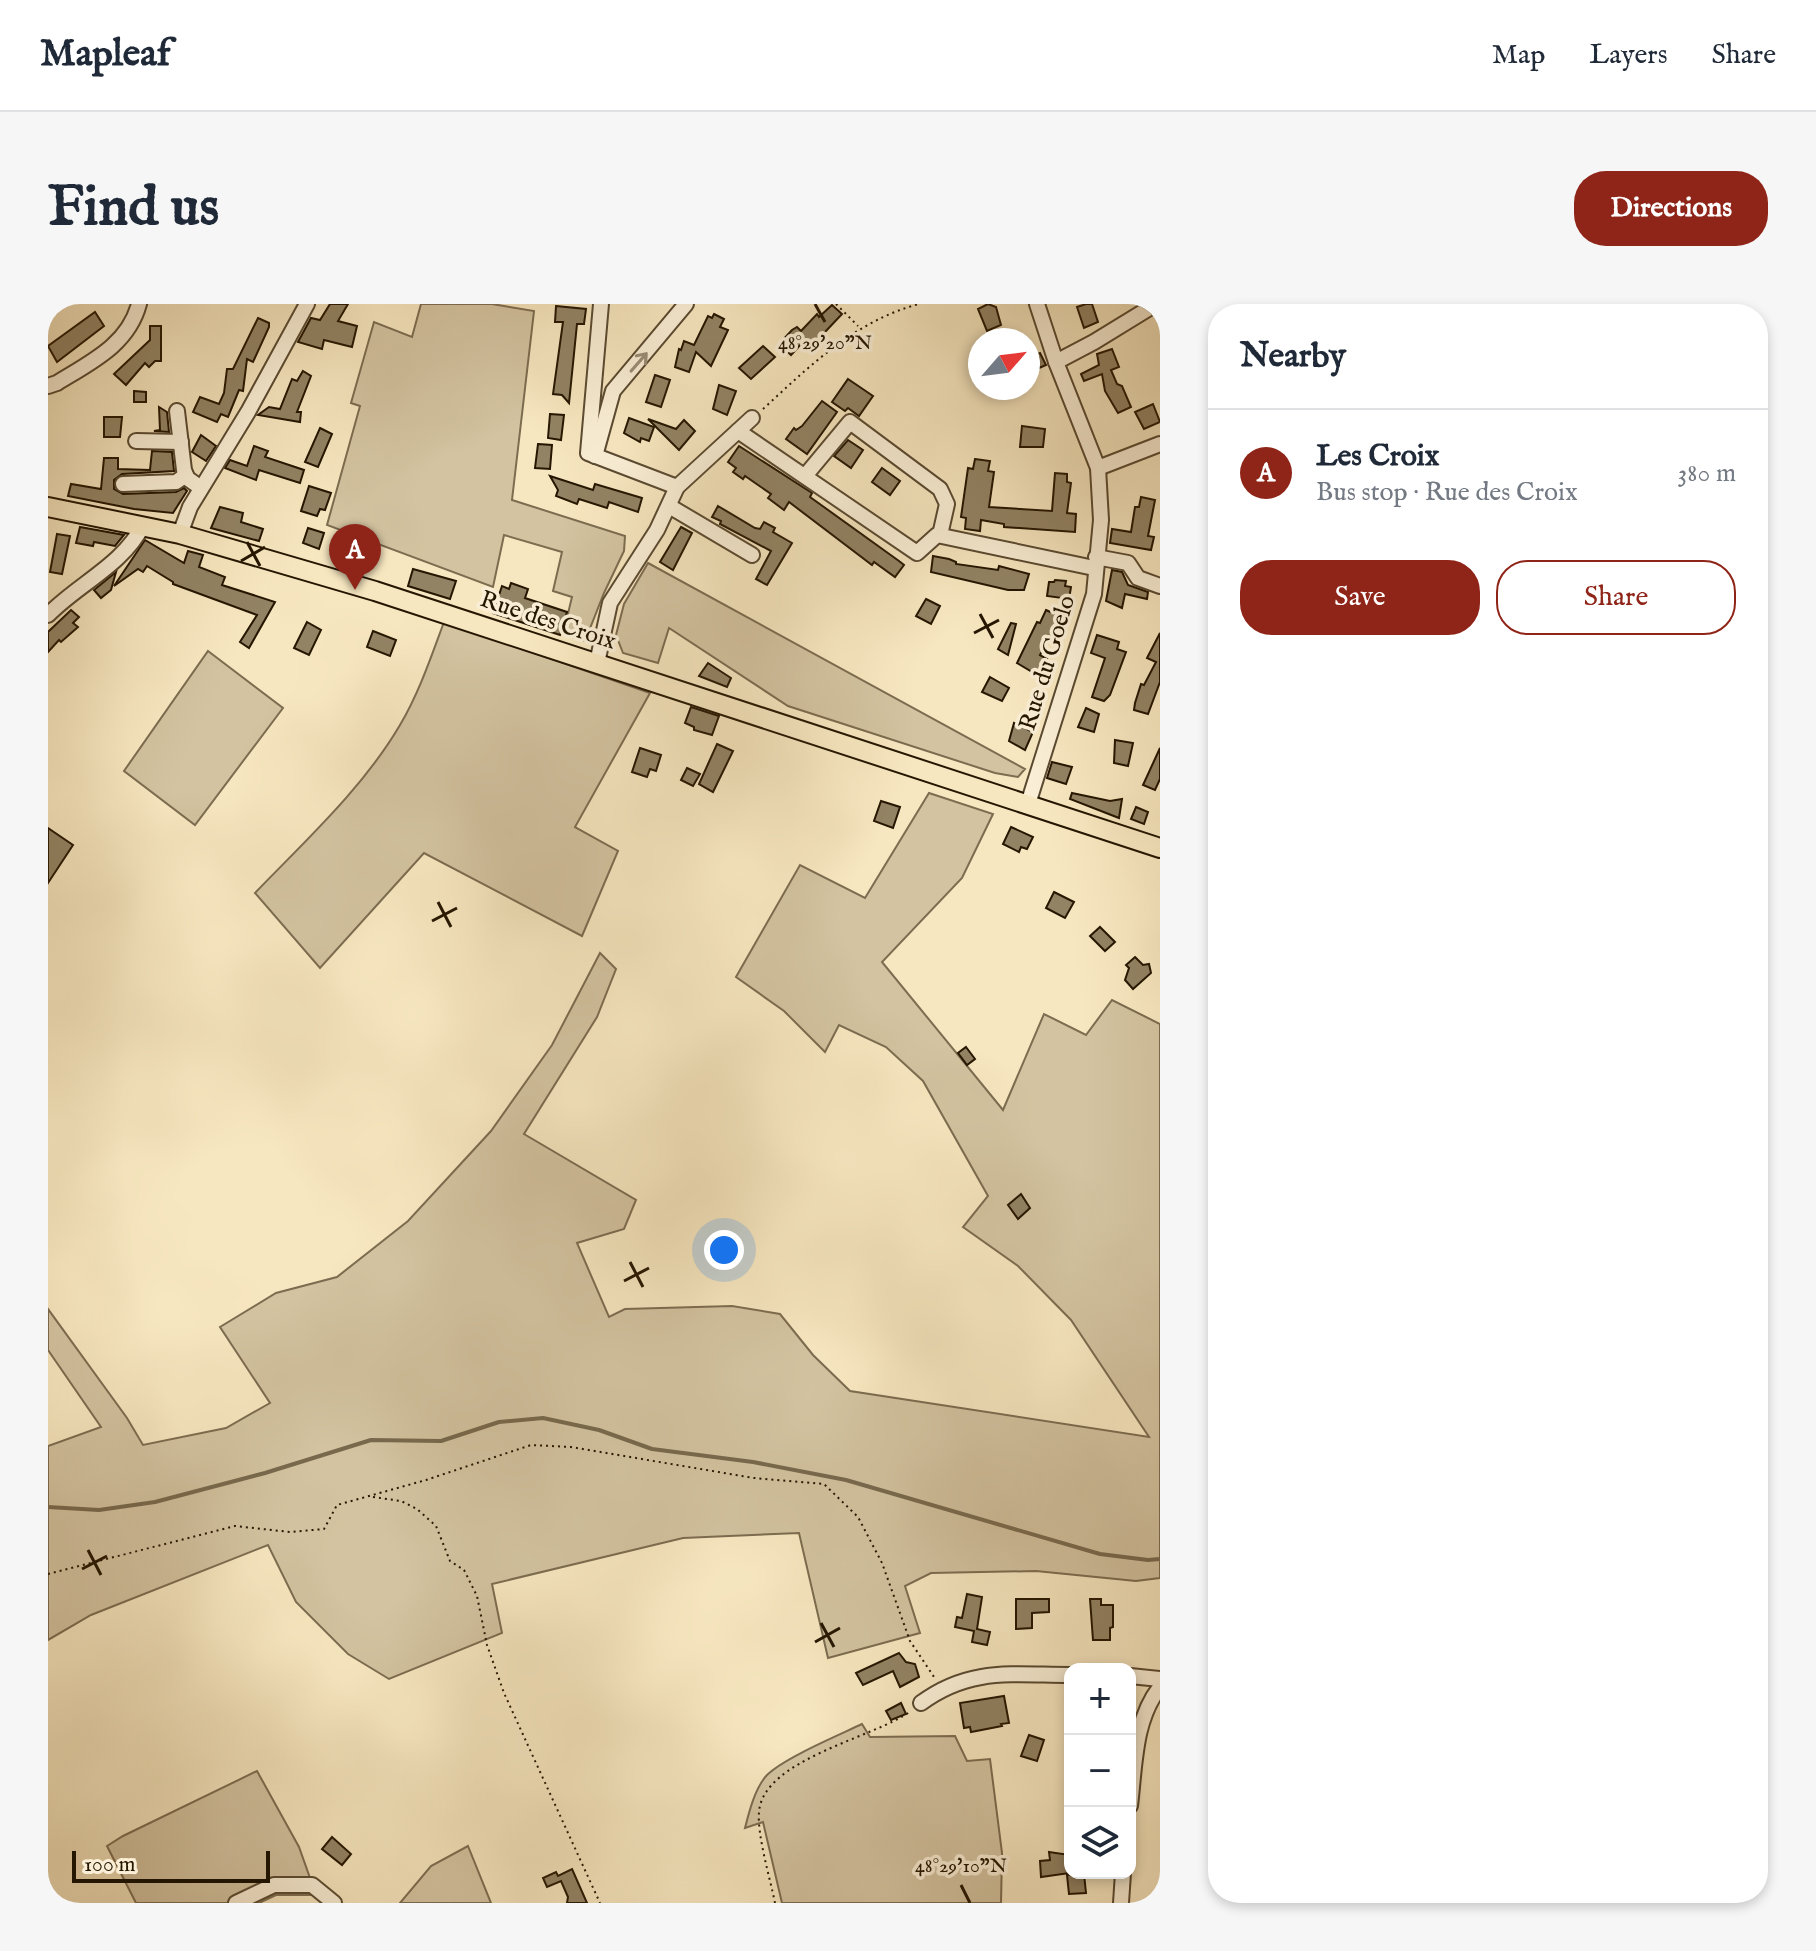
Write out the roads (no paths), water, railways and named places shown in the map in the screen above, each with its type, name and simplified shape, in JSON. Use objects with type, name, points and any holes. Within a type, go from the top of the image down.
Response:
[{"type":"main road","name":"Rue des Croix","points":[[48,507],[180,534],[375,591],[1160,848]]},
{"type":"street","points":[[48,386],[115,344],[124,335],[139,304]]},
{"type":"street","points":[[180,534],[190,507],[248,412],[307,304]]},
{"type":"street","points":[[591,455],[601,304]]},
{"type":"street","points":[[591,455],[613,391],[686,304]]},
{"type":"street","name":"Rue du Goelo","points":[[1028,804],[1094,594],[1101,520],[1098,468],[1056,362],[1037,304]]},
{"type":"street","points":[[1056,362],[1156,304]]},
{"type":"street","points":[[594,387],[613,391]]},
{"type":"street","points":[[177,411],[186,475],[201,488]]},
{"type":"street","points":[[597,663],[610,603],[635,567],[677,487],[752,418]]},
{"type":"street","points":[[805,476],[850,422],[940,489],[947,504],[940,535]]},
{"type":"street","points":[[738,431],[917,553],[940,535],[1095,562],[1128,563],[1138,578],[1160,586]]},
{"type":"street","points":[[136,441],[181,442]]},
{"type":"street","points":[[1098,468],[1160,444]]},
{"type":"street","points":[[591,455],[677,487]]},
{"type":"street","points":[[123,484],[176,482],[186,475]]},
{"type":"street","points":[[669,506],[752,555]]},
{"type":"street","points":[[48,615],[109,566],[136,540],[143,525]]},
{"type":"street","points":[[921,1703],[941,1688],[983,1675],[1064,1675]]},
{"type":"street","points":[[1136,1677],[1160,1679]]},
{"type":"street","points":[[1136,1757],[1140,1724],[1151,1698],[1160,1687]]},
{"type":"street","points":[[1121,1903],[1123,1879]]},
{"type":"street","points":[[236,1903],[274,1885],[312,1885],[334,1903]]},
{"type":"waterway","points":[[48,1507],[99,1510],[155,1502],[265,1473],[371,1440],[441,1441],[499,1422],[543,1418],[599,1430],[652,1449],[753,1462],[846,1480],[1100,1554],[1160,1559]]},
{"type":"place","name":"Les Croix","points":[[355,590]]}]
